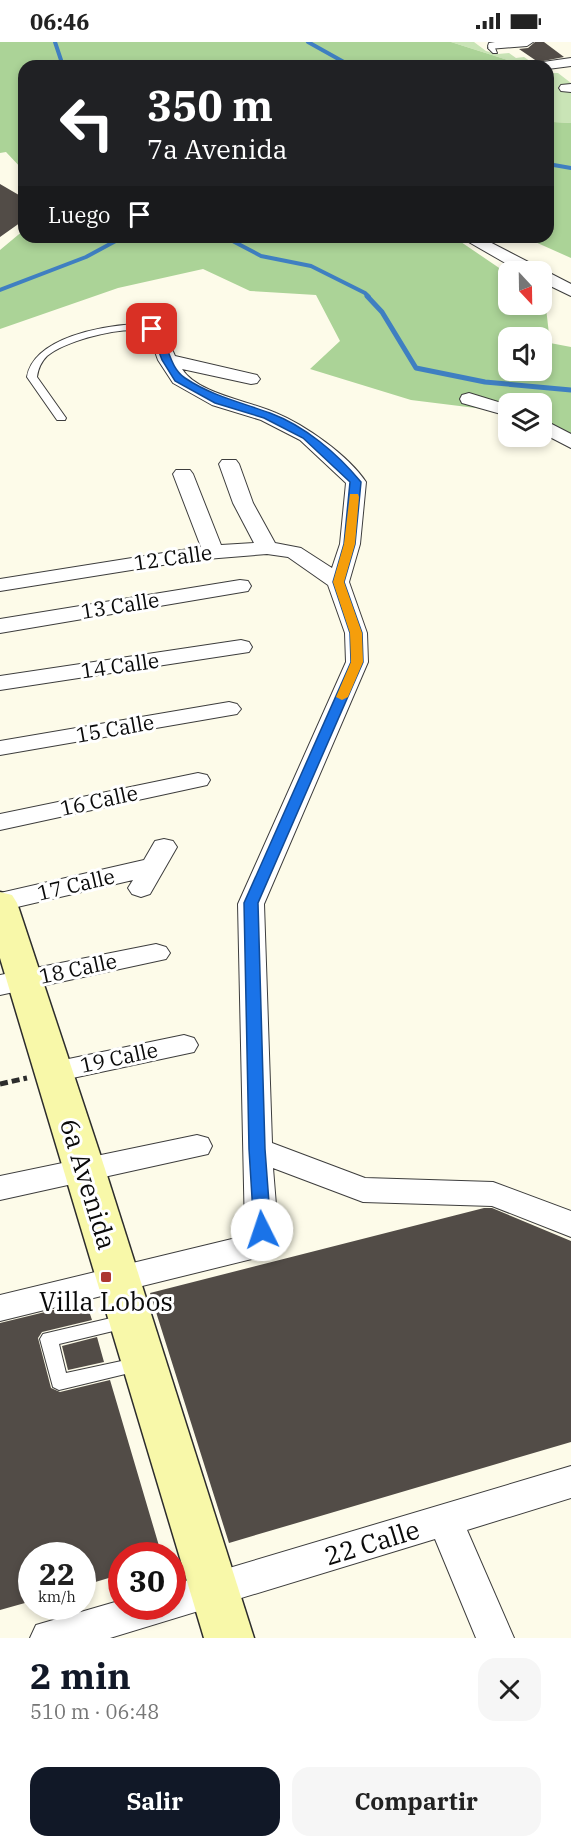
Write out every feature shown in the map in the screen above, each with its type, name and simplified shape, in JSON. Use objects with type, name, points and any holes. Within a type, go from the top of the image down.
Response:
[{"type":"main road","name":"6a Avenida","points":[[0,903],[12,982],[39,1075],[85,1169],[117,1281],[229,1638]]},
{"type":"street","points":[[494,49],[527,42]]},
{"type":"street","points":[[554,64],[571,62]]},
{"type":"street","points":[[479,243],[513,261]]},
{"type":"street","points":[[552,281],[571,291]]},
{"type":"street","points":[[0,1308],[245,1249],[258,1241],[262,1230],[257,1149],[251,903],[357,662],[356,633],[338,582],[350,544],[356,482],[307,436],[268,416],[219,401],[179,379],[167,360],[155,332]]},
{"type":"street","points":[[167,360],[251,379]]},
{"type":"street","points":[[469,399],[498,408]]},
{"type":"street","points":[[552,431],[571,442]]},
{"type":"street","points":[[229,464],[243,503],[267,548]]},
{"type":"street","points":[[183,474],[213,552]]},
{"type":"street","name":"12 Calle","points":[[0,585],[213,552],[267,548],[294,552],[338,582]]},
{"type":"street","name":"13 Calle","points":[[0,626],[240,586]]},
{"type":"street","name":"14 Calle","points":[[0,683],[241,647]]},
{"type":"street","name":"15 Calle","points":[[0,748],[233,703],[214,728]]},
{"type":"street","name":"16 Calle","points":[[0,822],[194,779]]},
{"type":"street","name":"17 Calle","points":[[0,903],[152,867]]},
{"type":"street","name":"18 Calle","points":[[12,982],[156,952]]},
{"type":"street","name":"19 Calle","points":[[39,1075],[184,1045]]},
{"type":"street","points":[[0,1188],[197,1146]]},
{"type":"street","points":[[257,1149],[363,1190],[493,1194],[541,1211],[571,1225]]},
{"type":"street","name":"22 Calle","points":[[186,1599],[571,1482]]},
{"type":"street","points":[[445,1520],[495,1638]]},
{"type":"street","points":[[70,1635],[117,1620]]},
{"type":"lane","points":[[61,418],[32,377],[34,367],[40,358],[62,344],[81,338],[138,327],[155,332]]},
{"type":"lane","points":[[130,1321],[49,1339],[59,1382],[143,1363]]},
{"type":"path","points":[[0,1084],[39,1075]]},
{"type":"green space","points":[[0,42],[451,42],[508,60],[18,60],[18,165],[6,152],[0,153]]},
{"type":"green space","points":[[451,42],[474,42],[486,51],[498,54],[509,53],[516,58],[524,57],[528,60],[508,60]]},
{"type":"green space","points":[[554,73],[558,73],[571,83],[571,123],[554,122]]},
{"type":"green space","points":[[554,122],[571,123],[571,258],[537,243],[554,243]]},
{"type":"green space","points":[[18,235],[18,243],[462,243],[498,267],[498,315],[547,315],[548,327],[498,327],[498,381],[552,381],[552,343],[571,347],[571,442],[552,432],[552,393],[498,393],[498,411],[411,400],[310,369],[340,341],[316,295],[250,291],[203,269],[118,288],[0,329],[0,250]]},
{"type":"building","points":[[535,42],[544,42],[564,57],[535,60],[519,49],[528,48]]},
{"type":"building","points":[[0,184],[18,194],[18,224],[0,237]]},
{"type":"building","points":[[484,1208],[492,1208],[571,1241],[571,1442],[229,1543],[150,1293]]},
{"type":"building","points":[[86,1302],[92,1320],[42,1332],[38,1338],[51,1388],[60,1392],[110,1380],[158,1542],[108,1542],[108,1578],[96,1582],[96,1542],[18,1542],[18,1605],[0,1610],[0,1323]]},
{"type":"building","points":[[97,1337],[104,1362],[68,1370],[62,1346]]},
{"type":"waterway","points":[[55,42],[61,60]]},
{"type":"waterway","points":[[308,42],[340,60]]},
{"type":"waterway","points":[[554,165],[571,168]]},
{"type":"waterway","points":[[0,290],[86,257],[112,243]]},
{"type":"waterway","points":[[236,243],[261,256],[311,266],[369,297]]},
{"type":"waterway","points":[[367,296],[382,312],[416,368],[485,382],[571,390]]},
{"type":"slow traffic","points":[[342,697],[357,662],[356,633],[338,582],[350,544],[354,497]]},
{"type":"place","name":"Villa Lobos","points":[[106,1277]]},
{"type":"route","points":[[152,329],[158,335],[167,360],[179,379],[219,401],[268,416],[307,436],[356,482],[350,544],[338,582],[356,633],[357,662],[251,903],[257,1149],[262,1230]]}]
